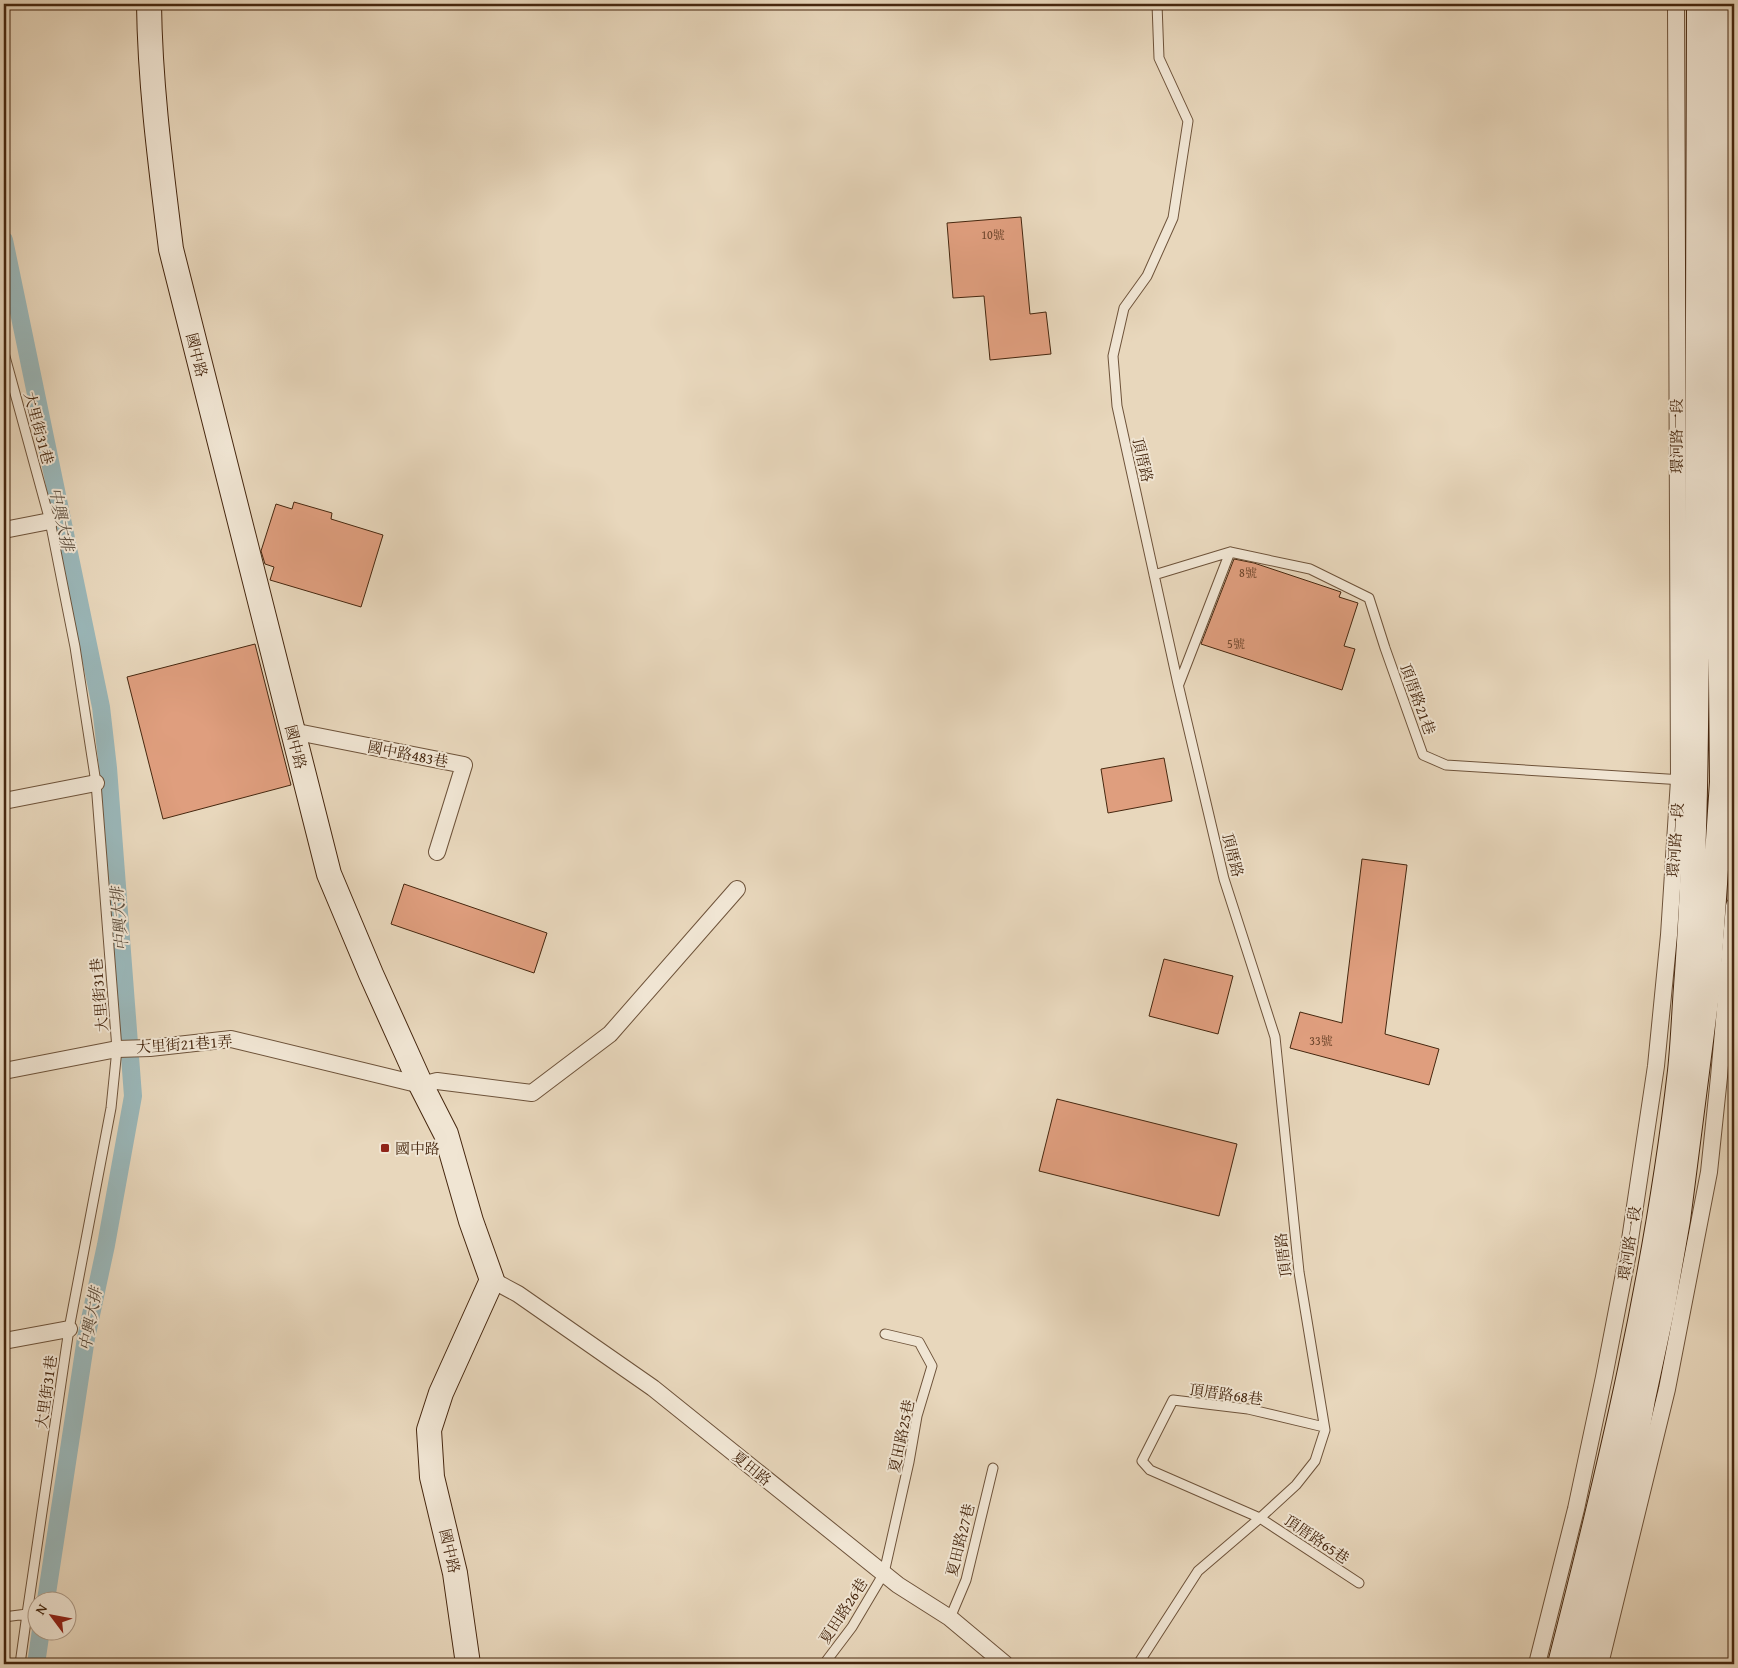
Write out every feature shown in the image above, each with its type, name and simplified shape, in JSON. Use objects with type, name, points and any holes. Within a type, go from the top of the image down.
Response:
[{"type":"street","name":"國中路","points":[[149,4],[152,73],[171,249],[329,874],[371,974],[421,1085],[446,1134],[471,1221],[492,1280],[440,1393],[429,1430],[432,1478],[455,1573],[468,1664]]},
{"type":"street","name":"環河路一段","points":[[1537,1664],[1576,1509],[1604,1377],[1628,1253],[1656,1066],[1669,935],[1708,781],[1676,4]]},
{"type":"street","name":"環河路一段","points":[[1583,1664],[1631,1465],[1678,1220],[1708,986],[1708,781],[1698,472],[1699,4]]},
{"type":"street","name":"環河路一段","points":[[1560,1664],[1601,1504],[1655,1244],[1680,1069],[1690,941],[1708,781],[1720,577],[1723,4]]},
{"type":"street","points":[[4,530],[50,521]]},
{"type":"street","name":"國中路483巷","points":[[292,731],[464,766],[437,852]]},
{"type":"street","points":[[4,801],[96,782]]},
{"type":"street","points":[[421,1085],[436,1081],[532,1093],[610,1034],[737,889]]},
{"type":"street","points":[[1600,1664],[1667,1389],[1709,1172],[1720,1077],[1734,906]]},
{"type":"street","name":"大里街21巷1弄","points":[[4,1071],[117,1049],[150,1048],[231,1039],[421,1085]]},
{"type":"street","name":"夏田路","points":[[492,1280],[518,1294],[653,1388],[898,1585],[950,1618],[1005,1664]]},
{"type":"street","points":[[4,1341],[70,1329]]},
{"type":"lane","name":"頂厝路","points":[[1138,1664],[1198,1571],[1296,1485],[1315,1461],[1324,1427],[1299,1272],[1275,1037],[1224,879],[1178,684],[1117,406],[1113,356],[1124,308],[1147,276],[1173,218],[1188,121],[1159,58],[1157,4]]},
{"type":"lane","name":"大里街31巷","points":[[4,353],[50,521],[75,648],[96,782],[117,1049],[111,1108],[70,1329],[20,1664]]},
{"type":"lane","name":"頂厝路21巷","points":[[1154,575],[1230,552],[1310,569],[1369,598],[1423,755],[1446,765],[1708,781]]},
{"type":"lane","points":[[1178,684],[1230,552]]},
{"type":"lane","name":"夏田路25巷","points":[[884,1573],[909,1462],[917,1416],[932,1366],[919,1342],[885,1334]]},
{"type":"lane","name":"頂厝路68巷","points":[[1260,1518],[1150,1470],[1142,1461],[1173,1400],[1248,1409],[1324,1427]]},
{"type":"lane","name":"夏田路27巷","points":[[950,1618],[966,1580],[981,1511],[993,1468]]},
{"type":"lane","name":"頂厝路65巷","points":[[1260,1518],[1358,1583]]},
{"type":"lane","name":"夏田路26巷","points":[[824,1664],[852,1627],[884,1573]]},
{"type":"lane","points":[[4,1617],[27,1614]]},
{"type":"building","points":[[1021,217],[1030,314],[1046,312],[1051,354],[990,360],[984,296],[953,298],[947,223]]},
{"type":"building","points":[[294,502],[332,513],[331,519],[383,535],[361,607],[270,580],[274,567],[265,564],[261,551],[276,504],[292,509]]},
{"type":"building","points":[[1234,559],[1254,563],[1341,592],[1339,597],[1358,603],[1344,646],[1355,649],[1342,690],[1201,644]]},
{"type":"building","points":[[255,644],[291,785],[163,819],[127,677]]},
{"type":"building","points":[[1164,758],[1172,801],[1108,813],[1101,769]]},
{"type":"building","points":[[1362,859],[1407,865],[1385,1034],[1439,1049],[1429,1085],[1290,1048],[1300,1012],[1342,1023]]},
{"type":"building","points":[[404,884],[547,933],[534,973],[391,924]]},
{"type":"building","points":[[1164,959],[1233,976],[1218,1034],[1149,1016]]},
{"type":"building","points":[[1057,1099],[1237,1144],[1219,1216],[1039,1171]]},
{"type":"waterway","name":"中興大排","points":[[4,240],[101,707],[108,768],[133,1096],[106,1245],[86,1338],[48,1590]]},
{"type":"waterway","name":"中興大排","points":[[36,1664],[40,1640]]},
{"type":"place","name":"國中路","points":[[385,1148]]}]
